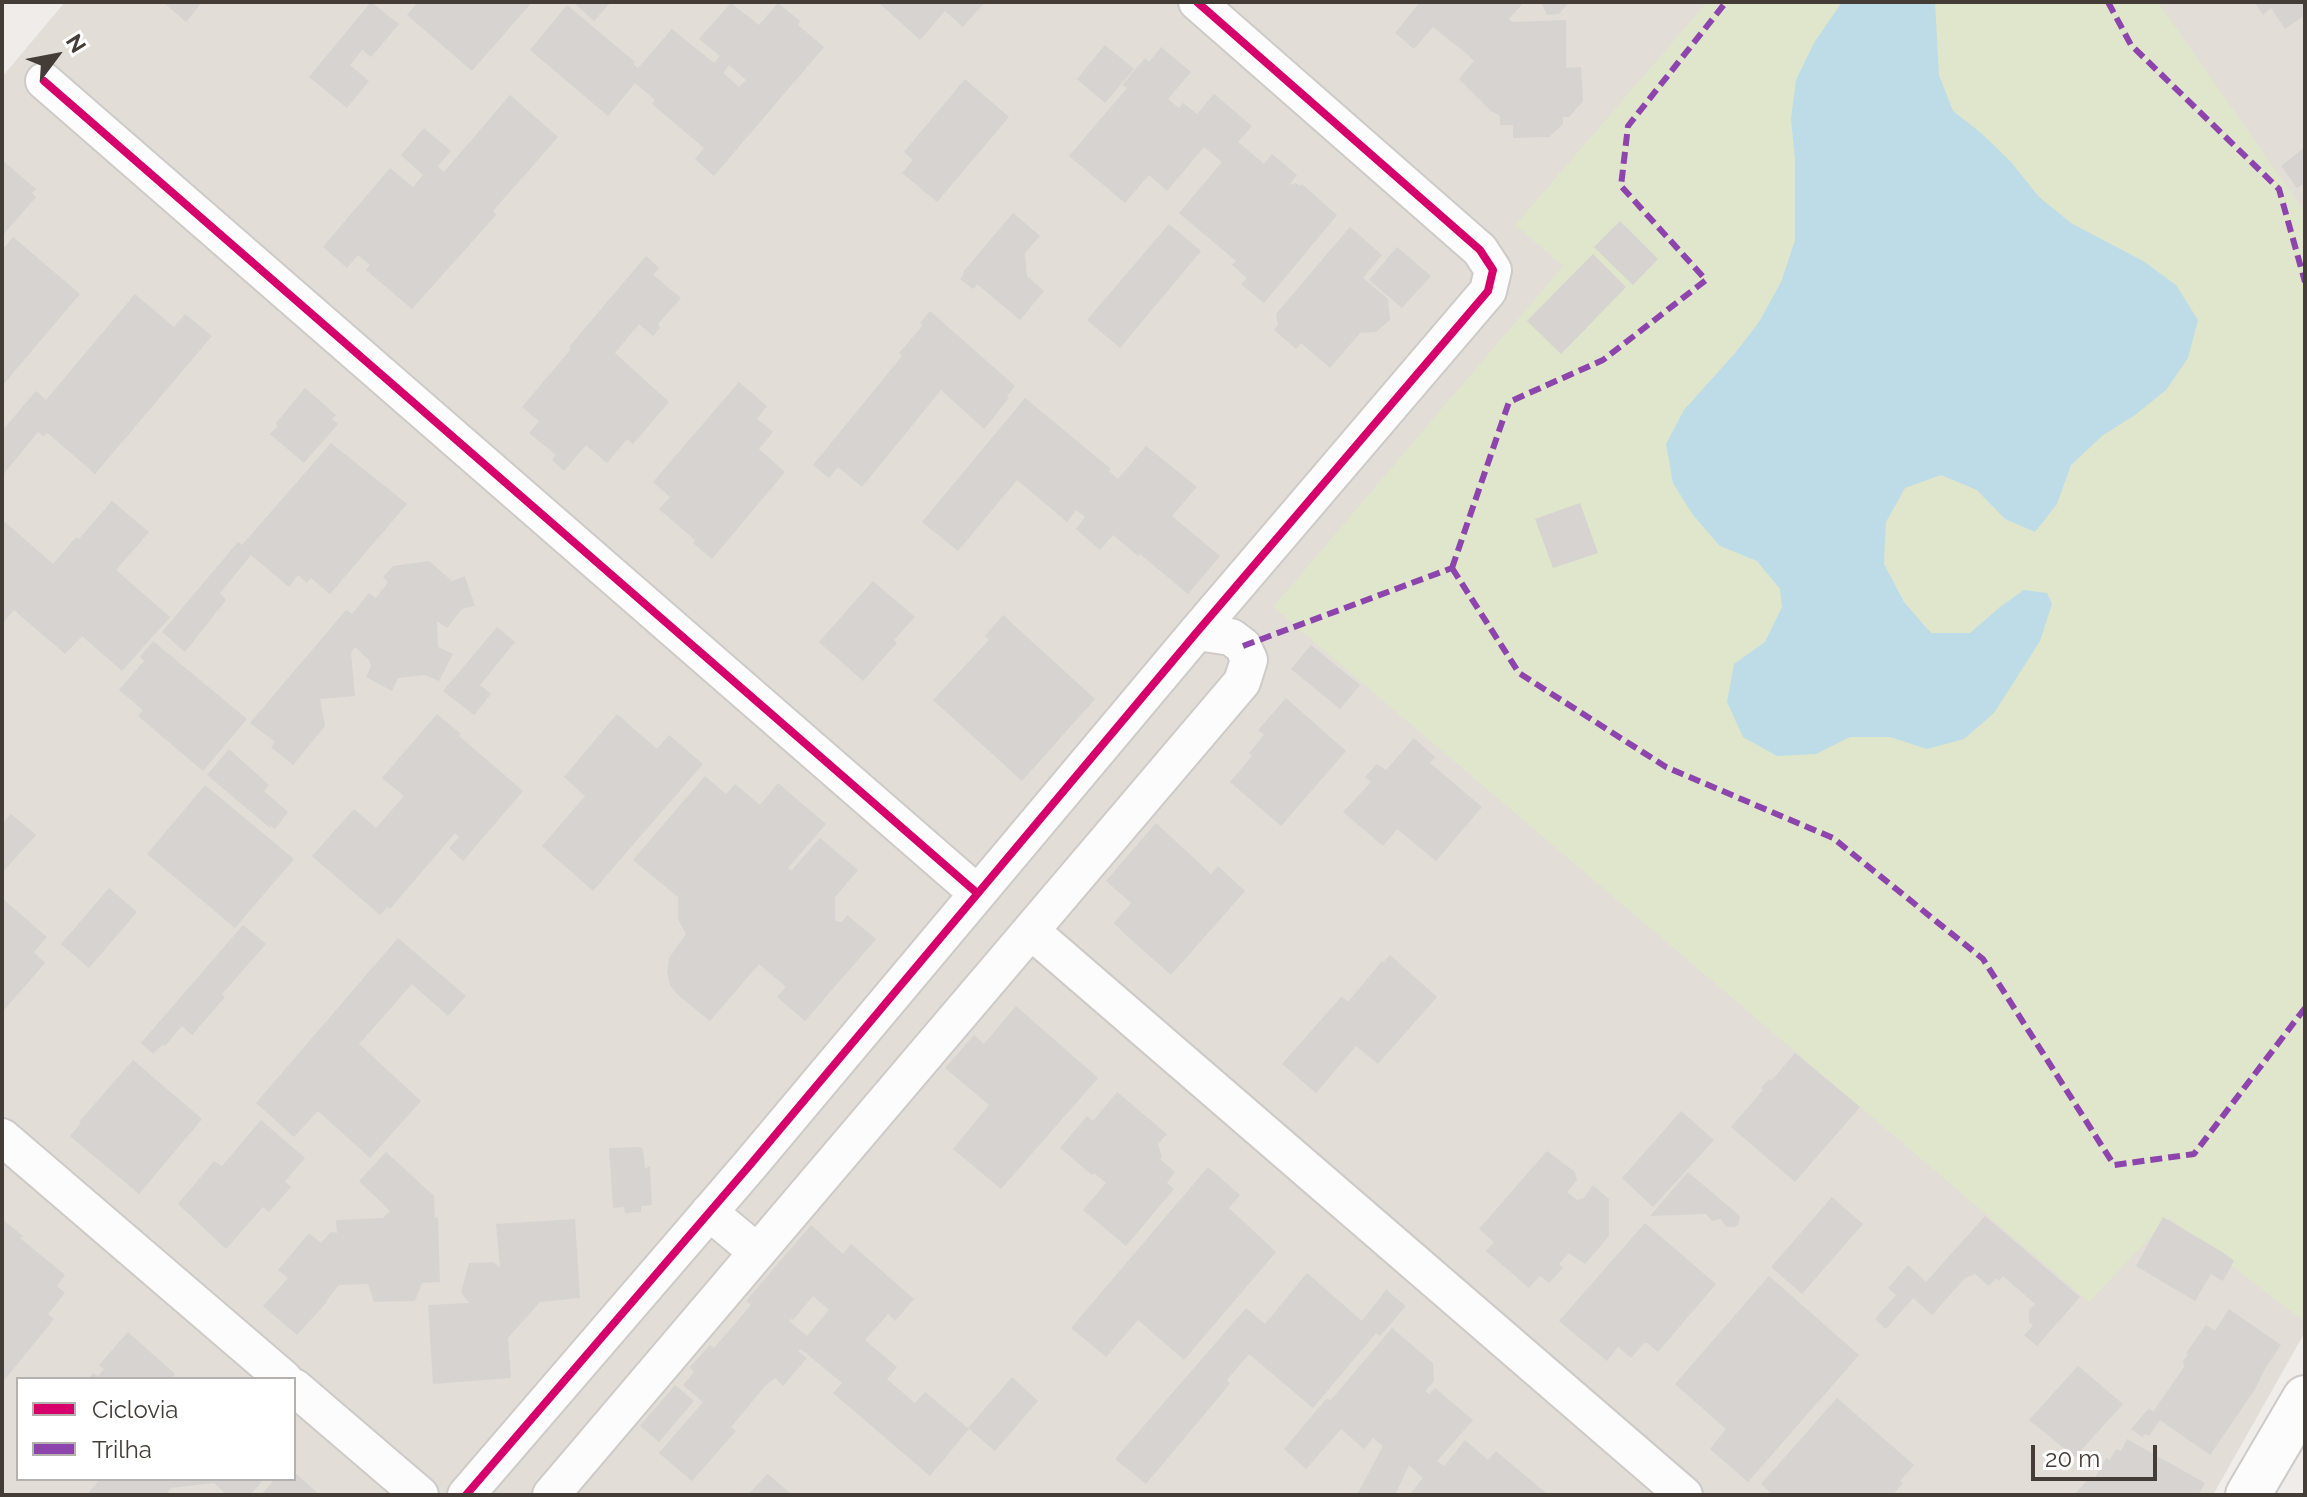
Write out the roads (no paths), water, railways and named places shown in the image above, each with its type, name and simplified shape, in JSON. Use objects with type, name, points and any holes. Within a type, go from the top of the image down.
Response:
[{"type":"street","points":[[466,1495],[1488,291],[1493,270],[1480,250],[1197,2]]},
{"type":"street","points":[[44,81],[977,893]]},
{"type":"street","points":[[551,1495],[1242,682],[1249,660],[1243,646],[1231,637],[1197,632]]},
{"type":"street","points":[[1031,931],[1684,1495]]},
{"type":"street","points":[[2,1137],[282,1377]]},
{"type":"street","points":[[709,1212],[757,1252]]},
{"type":"street","points":[[296,1389],[420,1495]]},
{"type":"street","points":[[2248,1495],[2305,1398]]},
{"type":"water","points":[[1842,2],[1935,2],[1939,75],[1953,111],[1981,133],[2011,162],[2039,197],[2071,223],[2143,261],[2176,285],[2198,320],[2188,358],[2166,390],[2102,436],[2071,465],[2057,504],[2035,532],[2005,519],[1977,490],[1941,475],[1905,488],[1886,522],[1884,564],[1904,602],[1931,633],[1970,633],[2024,590],[2047,593],[2052,604],[2040,641],[1994,713],[1964,739],[1927,749],[1890,737],[1850,737],[1816,754],[1777,756],[1743,737],[1727,702],[1734,664],[1765,642],[1782,607],[1780,589],[1757,561],[1720,546],[1693,515],[1673,483],[1666,444],[1684,410],[1759,322],[1781,282],[1795,240],[1795,160],[1791,119],[1796,80],[1814,43]]}]
